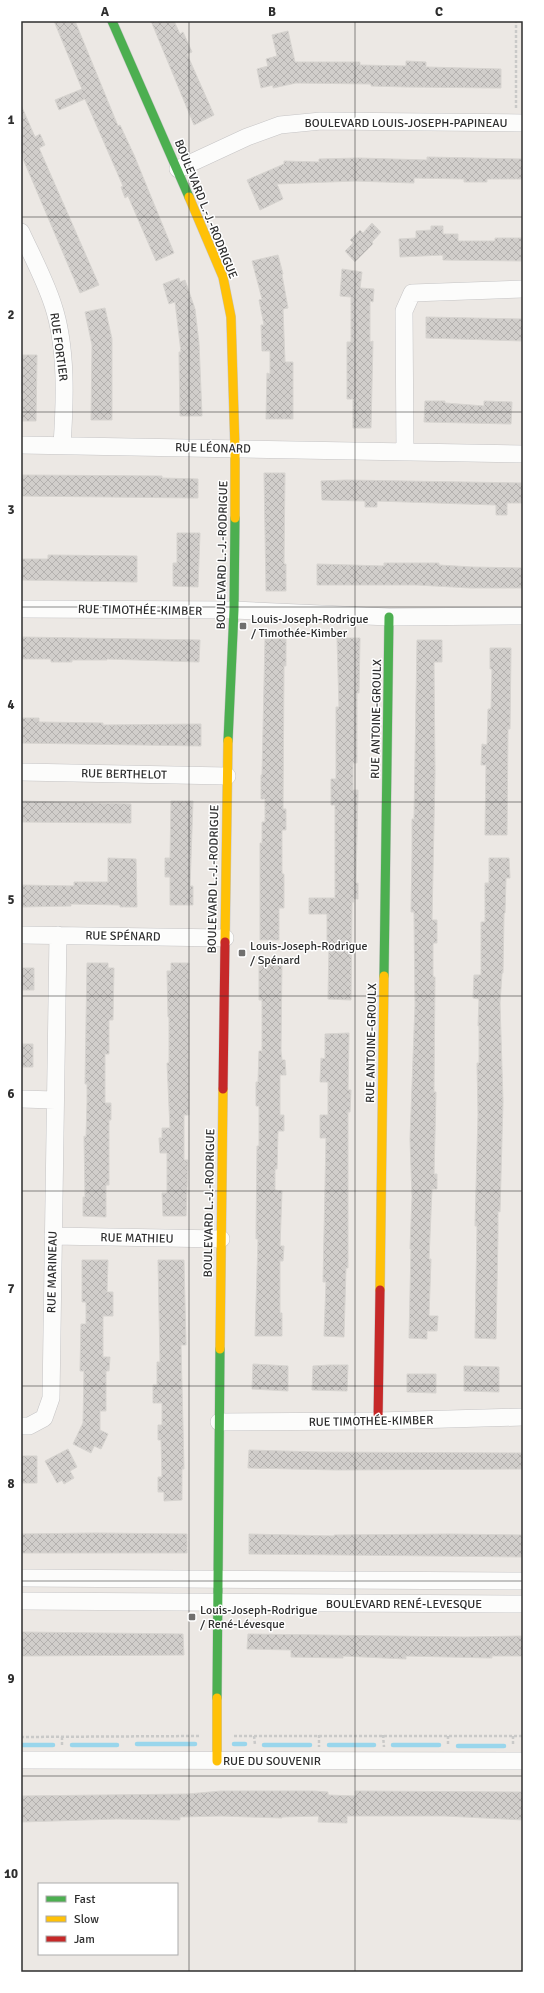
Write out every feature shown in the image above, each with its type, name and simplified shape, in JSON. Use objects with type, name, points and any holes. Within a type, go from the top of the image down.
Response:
[{"type":"street","name":"BOULEVARD L.-J.-RODRIGUE","points":[[112,21],[216,258],[228,296],[233,345],[235,448],[234,610],[227,776],[220,1240],[217,1761]]},
{"type":"street","name":"BOULEVARD LOUIS-JOSEPH-PAPINEAU","points":[[178,169],[247,137],[280,125],[320,121],[519,117]]},
{"type":"street","name":"RUE FORTIER","points":[[21,232],[54,305],[62,349],[65,394],[62,446]]},
{"type":"street","points":[[405,451],[404,311],[412,293],[523,289]]},
{"type":"street","name":"RUE LÉONARD","points":[[21,445],[523,454]]},
{"type":"street","name":"RUE TIMOTHÉE-KIMBER","points":[[21,609],[234,610],[390,616],[523,616]]},
{"type":"street","name":"RUE ANTOINE-GROULX","points":[[378,1421],[390,616]]},
{"type":"street","name":"RUE BERTHELOT","points":[[21,772],[227,776]]},
{"type":"street","name":"RUE SPÉNARD","points":[[21,935],[225,938]]},
{"type":"street","name":"RUE MARINEAU","points":[[21,1426],[29,1426],[44,1418],[51,1398],[58,935]]},
{"type":"street","points":[[21,1099],[55,1100]]},
{"type":"street","name":"RUE MATHIEU","points":[[53,1236],[220,1240]]},
{"type":"street","name":"RUE TIMOTHÉE-KIMBER","points":[[219,1422],[378,1421],[523,1417]]},
{"type":"street","name":"BOULEVARD RENÉ-LEVESQUE","points":[[21,1578],[523,1581]]},
{"type":"street","name":"BOULEVARD RENÉ-LEVESQUE","points":[[21,1601],[523,1604]]},
{"type":"street","name":"RUE DU SOUVENIR","points":[[21,1760],[523,1761]]},
{"type":"path","points":[[516,21],[519,117]]},
{"type":"path","points":[[21,1737],[218,1735],[523,1736]]},
{"type":"building","points":[[54,21],[75,21],[118,126],[120,125],[134,155],[174,253],[156,261],[128,196],[125,198],[121,187],[123,186],[85,99],[59,110],[55,100],[82,89]]},
{"type":"building","points":[[151,21],[174,21],[180,34],[183,32],[192,52],[187,54],[214,115],[194,125]]},
{"type":"building","points":[[288,31],[295,62],[360,62],[360,65],[406,66],[406,61],[426,62],[426,67],[501,69],[501,88],[406,87],[371,86],[371,84],[296,83],[273,88],[273,85],[261,88],[257,69],[268,66],[266,59],[277,56],[272,35]]},
{"type":"building","points":[[21,105],[35,137],[40,134],[45,145],[39,148],[99,285],[80,293],[21,154]]},
{"type":"building","points":[[427,157],[523,159],[523,179],[487,179],[487,182],[464,182],[464,179],[414,178],[414,183],[355,181],[277,184],[283,199],[260,210],[247,180],[284,164],[284,161],[319,162],[319,159],[359,158],[427,160]]},
{"type":"building","points":[[372,223],[381,232],[372,242],[373,244],[355,262],[345,251],[353,243],[350,240],[360,230],[363,233]]},
{"type":"building","points":[[431,226],[443,226],[443,234],[458,234],[458,241],[495,241],[495,238],[522,238],[522,261],[443,260],[443,255],[400,257],[399,239],[416,238],[416,231],[431,230]]},
{"type":"building","points":[[278,255],[283,274],[288,308],[283,309],[285,362],[293,362],[293,419],[266,419],[267,373],[270,374],[270,351],[262,351],[261,325],[264,325],[259,300],[262,299],[252,261]]},
{"type":"building","points":[[342,269],[362,272],[360,288],[374,289],[373,302],[370,301],[370,342],[373,341],[371,428],[353,428],[353,399],[347,399],[347,342],[351,342],[351,297],[340,296]]},
{"type":"building","points":[[179,278],[180,282],[185,280],[195,309],[199,343],[202,416],[180,416],[179,352],[181,352],[175,302],[169,304],[163,284]]},
{"type":"building","points":[[105,308],[112,339],[112,420],[91,420],[92,345],[85,312]]},
{"type":"building","points":[[426,317],[523,319],[523,341],[426,338]]},
{"type":"building","points":[[21,355],[37,355],[36,421],[21,421]]},
{"type":"building","points":[[425,401],[445,401],[445,403],[484,406],[484,401],[512,402],[511,424],[424,422]]},
{"type":"building","points":[[264,473],[285,473],[284,564],[286,564],[286,591],[266,591]]},
{"type":"building","points":[[21,475],[162,476],[162,478],[198,479],[198,498],[21,496]]},
{"type":"building","points":[[347,480],[523,483],[523,503],[507,503],[507,515],[496,515],[496,505],[377,501],[377,507],[365,507],[365,501],[322,500],[321,481]]},
{"type":"building","points":[[177,533],[200,533],[198,587],[173,586],[173,563],[177,563]]},
{"type":"building","points":[[48,555],[137,556],[137,582],[21,580],[21,559],[48,559]]},
{"type":"building","points":[[384,563],[439,563],[439,565],[472,567],[523,568],[523,588],[471,588],[417,585],[317,585],[317,564],[384,566]]},
{"type":"building","points":[[21,637],[200,640],[199,662],[107,659],[51,662],[51,659],[21,659]]},
{"type":"building","points":[[337,638],[360,638],[359,693],[357,693],[357,763],[353,763],[353,790],[358,790],[356,883],[358,883],[358,899],[353,899],[354,902],[352,902],[351,1000],[328,999],[329,943],[327,943],[327,914],[309,914],[309,898],[335,898],[335,805],[331,805],[331,779],[336,779],[336,707],[339,707]]},
{"type":"building","points":[[265,639],[286,639],[286,666],[284,666],[283,809],[286,809],[286,830],[282,830],[284,908],[279,908],[279,940],[260,940],[260,843],[262,843],[262,822],[265,822],[265,799],[261,799],[261,775]]},
{"type":"building","points":[[417,640],[442,640],[442,662],[434,662],[435,772],[432,920],[437,920],[437,943],[433,943],[433,977],[435,977],[434,1092],[436,1092],[434,1174],[437,1174],[437,1189],[432,1189],[429,1259],[431,1259],[429,1316],[438,1316],[437,1331],[427,1331],[427,1339],[409,1338],[412,1197],[410,1139],[415,1005],[414,912],[411,912],[412,819],[414,819]]},
{"type":"building","points":[[490,648],[511,648],[510,729],[508,729],[507,835],[485,835],[486,765],[481,765],[482,744],[487,745],[488,709],[491,709],[492,669],[490,669]]},
{"type":"building","points":[[21,718],[39,718],[39,722],[103,723],[103,725],[201,724],[201,746],[21,743]]},
{"type":"building","points":[[21,801],[131,804],[131,823],[21,822]]},
{"type":"building","points":[[171,801],[193,801],[190,886],[193,886],[193,905],[170,905],[170,877],[165,877],[165,858],[170,858]]},
{"type":"building","points":[[108,858],[136,859],[137,907],[120,907],[120,905],[71,904],[71,906],[21,907],[21,885],[74,886],[74,882],[108,882]]},
{"type":"building","points":[[489,858],[509,858],[510,878],[506,878],[503,973],[500,1003],[503,1101],[500,1212],[498,1211],[496,1339],[475,1338],[477,1226],[475,1226],[479,999],[473,998],[474,975],[481,975],[481,922],[485,922],[485,883],[489,883]]},
{"type":"building","points":[[259,961],[282,961],[281,1051],[282,1060],[285,1060],[286,1075],[280,1075],[280,1115],[284,1115],[284,1131],[278,1131],[275,1190],[282,1191],[280,1246],[284,1246],[283,1261],[280,1261],[280,1313],[282,1313],[282,1336],[255,1336],[258,1239],[256,1239],[257,1146],[259,1146],[259,1106],[256,1106],[256,1082],[258,1082],[259,1051],[262,1051],[262,1000],[259,1000]]},
{"type":"building","points":[[87,963],[108,963],[108,968],[114,968],[113,1020],[109,1020],[109,1054],[105,1054],[105,1103],[111,1103],[111,1120],[109,1120],[109,1185],[106,1185],[106,1217],[83,1216],[83,1197],[85,1197],[84,1136],[86,1137],[87,1103],[87,1084],[85,1084]]},
{"type":"building","points":[[171,963],[189,963],[189,1115],[184,1115],[184,1160],[188,1160],[186,1216],[163,1216],[162,1193],[167,1193],[167,1153],[160,1153],[159,1138],[162,1138],[162,1128],[170,1128],[167,1063],[169,1063],[169,1017],[167,971],[171,971]]},
{"type":"building","points":[[21,968],[34,968],[34,990],[21,990]]},
{"type":"building","points":[[349,1033],[348,1090],[351,1090],[350,1112],[348,1112],[348,1268],[346,1268],[344,1337],[324,1336],[326,1282],[323,1282],[326,1138],[320,1138],[320,1115],[328,1115],[328,1082],[320,1082],[321,1058],[325,1059],[325,1034]]},
{"type":"building","points":[[21,1044],[33,1044],[33,1067],[21,1067]]},
{"type":"building","points":[[82,1260],[108,1260],[107,1292],[113,1292],[113,1316],[103,1316],[103,1357],[110,1357],[109,1371],[106,1371],[106,1411],[100,1411],[100,1430],[108,1434],[101,1449],[94,1446],[91,1453],[73,1444],[83,1423],[84,1371],[80,1371],[81,1324],[86,1324],[86,1302],[82,1302]]},
{"type":"building","points":[[158,1260],[184,1260],[186,1345],[181,1345],[184,1469],[182,1469],[182,1500],[164,1501],[164,1492],[158,1492],[158,1477],[162,1477],[161,1440],[158,1440],[158,1425],[162,1425],[162,1403],[153,1403],[153,1385],[157,1385],[157,1362],[160,1362]]},
{"type":"building","points":[[253,1364],[288,1366],[288,1391],[252,1389]]},
{"type":"building","points":[[348,1365],[347,1391],[312,1390],[313,1366]]},
{"type":"building","points":[[464,1366],[499,1367],[499,1392],[464,1391]]},
{"type":"building","points":[[407,1374],[436,1374],[436,1393],[407,1392]]},
{"type":"building","points":[[68,1449],[77,1467],[70,1471],[74,1478],[64,1484],[62,1480],[57,1483],[45,1461]]},
{"type":"building","points":[[249,1450],[320,1452],[523,1453],[523,1469],[337,1470],[248,1468]]},
{"type":"building","points":[[21,1456],[37,1456],[37,1483],[21,1483]]},
{"type":"building","points":[[21,1534],[187,1534],[187,1553],[21,1553]]},
{"type":"building","points":[[249,1534],[334,1536],[451,1534],[523,1535],[523,1557],[249,1554]]},
{"type":"building","points":[[21,1632],[183,1634],[184,1655],[21,1656]]},
{"type":"building","points":[[248,1634],[465,1637],[523,1636],[523,1656],[492,1656],[492,1658],[406,1656],[406,1659],[343,1656],[343,1658],[291,1657],[291,1650],[247,1649]]},
{"type":"building","points":[[221,1791],[314,1791],[328,1792],[328,1795],[355,1796],[355,1791],[523,1792],[523,1820],[445,1816],[347,1816],[347,1823],[318,1822],[319,1816],[282,1818],[221,1816],[180,1817],[180,1820],[117,1819],[21,1822],[21,1796],[188,1794]]},
{"type":"waterway","points":[[137,1744],[195,1744]]},
{"type":"waterway","points":[[234,1744],[245,1744]]},
{"type":"waterway","points":[[21,1745],[53,1745]]},
{"type":"waterway","points":[[72,1745],[117,1745]]},
{"type":"waterway","points":[[264,1745],[310,1745]]},
{"type":"waterway","points":[[329,1745],[374,1745]]},
{"type":"waterway","points":[[393,1745],[439,1745]]},
{"type":"waterway","points":[[458,1746],[504,1746]]},
{"type":"traffic: fast","points":[[112,21],[189,197]]},
{"type":"traffic: fast","points":[[228,741],[234,610],[235,518]]},
{"type":"traffic: fast","points":[[384,976],[389,617]]},
{"type":"traffic: fast","points":[[217,1698],[220,1349]]},
{"type":"traffic: slow","points":[[189,197],[223,277],[231,317],[235,449],[235,518]]},
{"type":"traffic: slow","points":[[225,942],[228,741]]},
{"type":"traffic: slow","points":[[380,1290],[384,976]]},
{"type":"traffic: slow","points":[[220,1349],[223,1089]]},
{"type":"traffic: slow","points":[[217,1698],[217,1761]]},
{"type":"traffic: jam","points":[[223,1089],[225,942]]},
{"type":"traffic: jam","points":[[378,1421],[380,1290]]},
{"type":"place","name":"Louis-Joseph-Rodrigue / Timothée-Kimber","points":[[243,626]]},
{"type":"place","name":"Louis-Joseph-Rodrigue / Spénard","points":[[242,953]]},
{"type":"place","name":"Louis-Joseph-Rodrigue / René-Lévesque","points":[[192,1617]]}]
